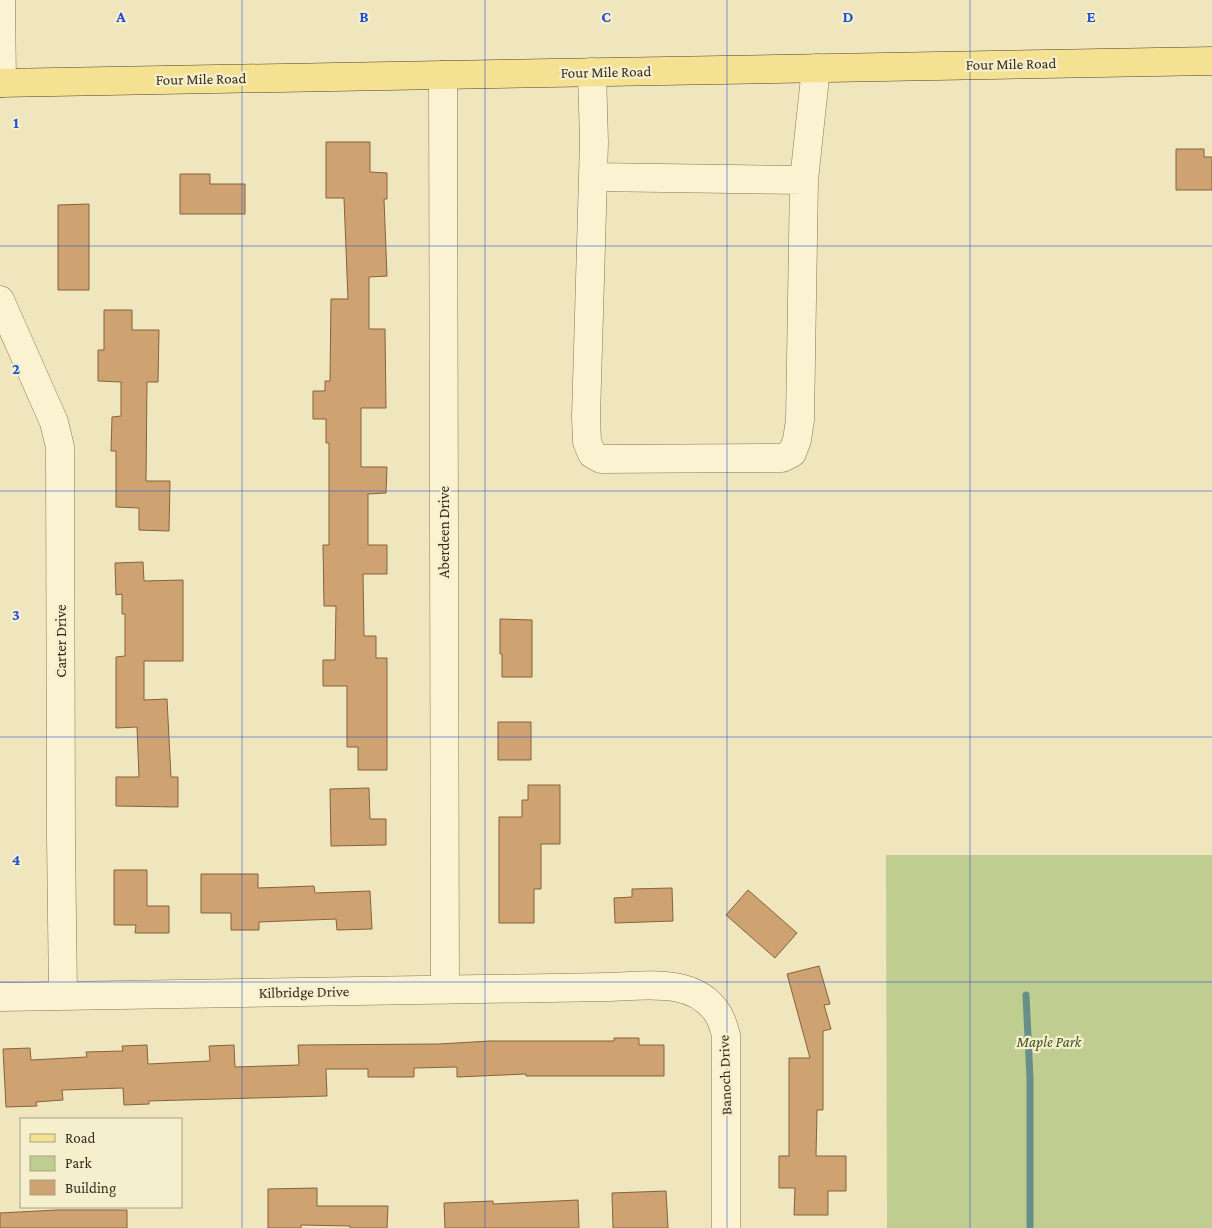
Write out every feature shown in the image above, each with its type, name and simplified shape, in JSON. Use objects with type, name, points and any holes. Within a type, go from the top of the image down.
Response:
[{"type":"main road","name":"Four Mile Road","points":[[1,82],[1212,61]]},
{"type":"street","points":[[1,0],[1,82]]},
{"type":"street","points":[[592,72],[593,177],[586,417],[587,442],[592,454],[601,459],[782,458],[792,453],[797,440],[800,420],[804,180],[816,68]]},
{"type":"street","name":"Aberdeen Drive","points":[[443,75],[445,990]]},
{"type":"street","points":[[593,177],[804,180]]},
{"type":"street","name":"Carter Drive","points":[[0,300],[54,422],[60,447],[63,996]]},
{"type":"street","name":"Kilbridge Drive","points":[[0,997],[608,987]]},
{"type":"street","name":"Banoch Drive","points":[[608,987],[682,987],[701,995],[712,1004],[720,1016],[727,1043],[726,1228]]},
{"type":"green space","name":"Maple Park","points":[[886,855],[1212,855],[1212,1228],[887,1228]]},
{"type":"building","points":[[326,142],[370,142],[370,172],[387,173],[387,199],[384,199],[387,276],[369,277],[369,329],[385,329],[386,408],[361,408],[361,467],[387,467],[386,493],[368,494],[368,545],[387,545],[387,574],[363,574],[364,636],[376,636],[376,658],[387,658],[387,770],[358,770],[358,747],[347,747],[347,686],[323,686],[323,660],[335,660],[336,606],[324,606],[323,545],[329,545],[329,443],[326,443],[326,419],[313,419],[313,391],[325,391],[325,381],[330,381],[331,299],[348,299],[344,198],[326,198]]},
{"type":"building","points":[[1176,149],[1204,149],[1204,157],[1212,157],[1212,190],[1176,190]]},
{"type":"building","points":[[180,174],[210,174],[210,184],[245,184],[245,214],[180,214]]},
{"type":"building","points":[[89,204],[89,290],[58,290],[58,205]]},
{"type":"building","points":[[104,310],[132,310],[132,330],[159,330],[158,382],[147,382],[146,481],[170,481],[169,531],[139,530],[139,508],[116,507],[116,451],[111,451],[112,417],[121,416],[121,382],[98,381],[98,350],[104,350]]},
{"type":"building","points":[[143,562],[144,581],[183,580],[183,661],[144,661],[144,700],[167,699],[171,777],[178,777],[178,807],[116,806],[116,777],[139,777],[137,727],[116,728],[116,657],[125,656],[125,614],[122,614],[122,594],[116,595],[115,563]]},
{"type":"building","points":[[500,619],[532,620],[532,677],[502,677]]},
{"type":"building","points":[[498,722],[531,722],[531,760],[498,760]]},
{"type":"building","points":[[528,785],[560,785],[560,844],[541,844],[541,889],[534,889],[534,923],[499,923],[499,817],[522,817],[522,800],[528,800]]},
{"type":"building","points":[[369,788],[370,819],[386,819],[386,845],[331,846],[330,789]]},
{"type":"building","points":[[114,870],[147,870],[147,906],[169,906],[169,933],[135,933],[136,925],[114,925]]},
{"type":"building","points":[[201,874],[258,874],[258,888],[314,886],[315,893],[370,891],[372,929],[337,930],[336,919],[259,922],[259,930],[231,930],[231,913],[201,913]]},
{"type":"building","points":[[672,888],[673,921],[615,923],[614,898],[632,897],[632,889]]},
{"type":"building","points":[[748,890],[797,933],[775,958],[726,915]]},
{"type":"building","points":[[819,966],[830,1004],[824,1005],[831,1029],[823,1031],[823,1110],[817,1110],[816,1156],[846,1156],[846,1191],[828,1191],[828,1215],[794,1215],[795,1188],[779,1188],[779,1156],[789,1156],[789,1058],[810,1058],[787,974]]},
{"type":"building","points":[[614,1038],[639,1038],[639,1045],[664,1045],[664,1076],[526,1076],[526,1074],[457,1077],[457,1067],[414,1068],[414,1077],[368,1077],[368,1069],[326,1069],[327,1096],[149,1101],[149,1104],[124,1105],[123,1088],[62,1090],[63,1100],[36,1102],[37,1106],[6,1107],[3,1049],[30,1048],[31,1060],[87,1057],[86,1052],[123,1051],[122,1046],[147,1045],[148,1064],[210,1061],[209,1046],[234,1045],[235,1067],[299,1065],[298,1045],[439,1044],[490,1041],[614,1041]]},
{"type":"building","points":[[317,1188],[317,1206],[388,1206],[387,1228],[301,1225],[301,1228],[268,1228],[268,1189]]},
{"type":"building","points":[[666,1191],[668,1228],[613,1228],[612,1193]]},
{"type":"building","points":[[578,1200],[579,1228],[445,1228],[444,1203],[493,1201],[493,1204]]},
{"type":"building","points":[[57,1210],[127,1210],[127,1228],[0,1228],[0,1213]]},
{"type":"waterway","points":[[1026,995],[1030,1079],[1030,1228]]}]
